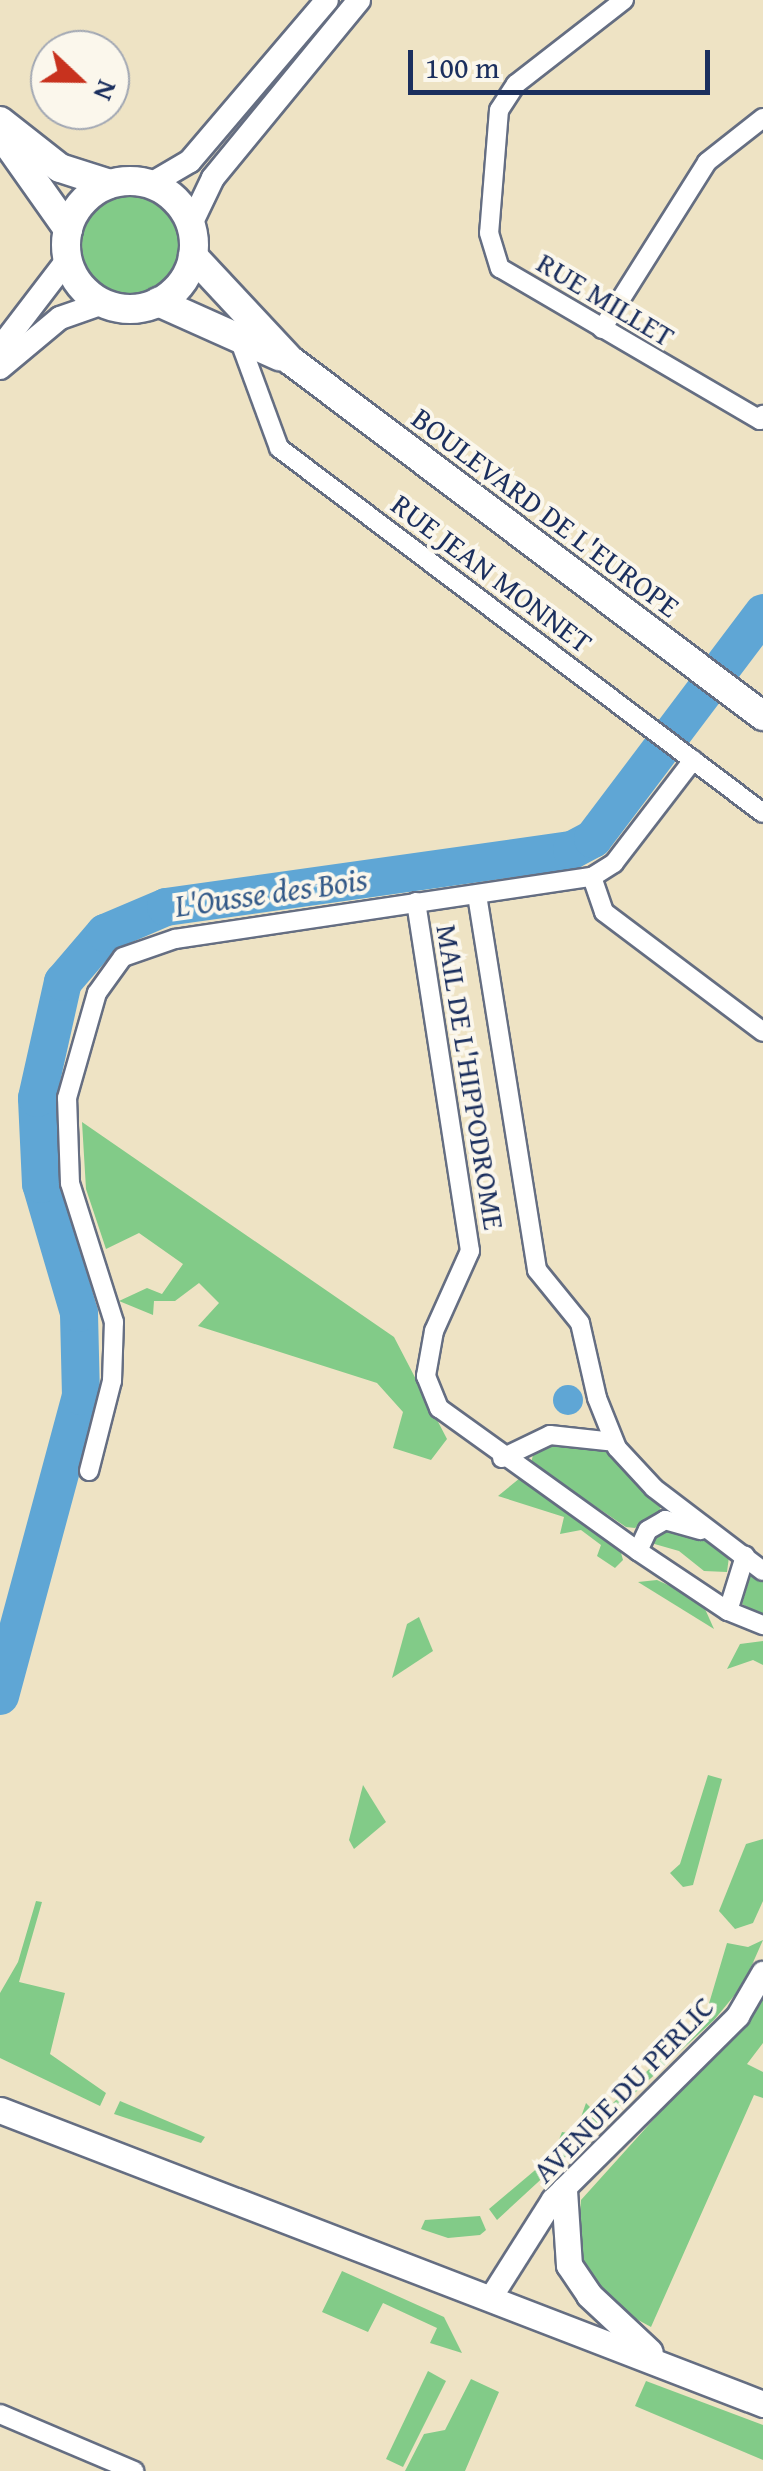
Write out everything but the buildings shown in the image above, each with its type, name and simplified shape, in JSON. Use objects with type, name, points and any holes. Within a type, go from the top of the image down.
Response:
[{"type":"main road","points":[[0,120],[60,168],[110,184],[151,184],[168,193],[191,224],[194,256],[187,275],[158,302],[131,309],[103,303],[75,277],[68,259],[68,229],[84,202],[110,184]]},
{"type":"main road","points":[[0,133],[68,229]]},
{"type":"main road","name":"BOULEVARD DE L'EUROPE","points":[[194,256],[290,360],[763,716]]},
{"type":"main road","name":"BOULEVARD DE L'EUROPE","points":[[158,302],[290,360]]},
{"type":"main road","points":[[0,2110],[492,2296],[763,2404]]},
{"type":"main road","points":[[564,2190],[569,2265],[588,2295],[665,2365]]},
{"type":"street","points":[[151,184],[190,162],[327,0]]},
{"type":"street","points":[[191,224],[212,178],[359,0]]},
{"type":"street","name":"RUE MILLET","points":[[624,0],[516,84],[499,110],[489,234],[500,268],[761,418]]},
{"type":"street","points":[[602,329],[707,162],[763,118]]},
{"type":"street","points":[[0,348],[68,259]]},
{"type":"street","points":[[0,368],[60,318],[103,303]]},
{"type":"street","name":"RUE JEAN MONNET","points":[[239,339],[279,448],[763,813]]},
{"type":"street","points":[[89,1471],[112,1381],[114,1322],[70,1183],[66,1131],[76,1050],[96,993],[123,957],[174,939],[592,877],[614,863],[693,760]]},
{"type":"street","points":[[592,877],[604,912],[763,1032]]},
{"type":"street","name":"MAIL DE L'HIPPODROME","points":[[477,895],[537,1270],[580,1323],[614,1442],[654,1488],[763,1570]]},
{"type":"street","name":"MAIL DE L'HIPPODROME","points":[[416,902],[470,1251],[434,1330],[426,1376],[439,1408],[502,1458],[638,1551],[728,1611],[763,1624]]},
{"type":"street","points":[[502,1458],[550,1436],[614,1442]]},
{"type":"street","name":"MAIL DE L'HIPPODROME","points":[[638,1551],[648,1530],[665,1520],[724,1540]]},
{"type":"street","points":[[728,1611],[745,1556]]},
{"type":"street","name":"AVENUE DU PERLIC","points":[[492,2296],[564,2190],[738,2016],[763,1974]]},
{"type":"street","points":[[0,2414],[106,2466],[134,2471]]},
{"type":"green space","points":[[131,196],[150,200],[166,210],[176,226],[180,245],[176,264],[166,280],[150,290],[131,294],[112,290],[96,280],[86,264],[82,245],[86,226],[96,210],[112,200]]},
{"type":"green space","points":[[82,1122],[394,1337],[447,1439],[431,1460],[393,1448],[403,1412],[377,1383],[198,1326],[219,1303],[199,1283],[175,1301],[154,1301],[153,1315],[119,1301],[147,1288],[162,1294],[183,1264],[139,1233],[106,1249],[86,1189]]},
{"type":"green space","points":[[549,1440],[606,1447],[661,1501],[660,1510],[635,1528],[626,1527],[531,1463],[535,1447]]},
{"type":"green space","points":[[520,1478],[620,1549],[623,1560],[615,1568],[597,1556],[601,1545],[581,1530],[560,1534],[564,1517],[498,1496]]},
{"type":"green space","points":[[670,1526],[730,1549],[727,1572],[704,1571],[679,1551],[651,1543]]},
{"type":"green space","points":[[752,1570],[763,1578],[763,1616],[742,1604]]},
{"type":"green space","points":[[657,1580],[701,1600],[714,1629],[638,1582]]},
{"type":"green space","points":[[419,1617],[433,1651],[392,1678],[407,1624]]},
{"type":"green space","points":[[763,1641],[763,1665],[753,1660],[727,1669],[740,1644]]},
{"type":"green space","points":[[708,1775],[722,1779],[693,1885],[683,1887],[670,1873],[680,1864]]},
{"type":"green space","points":[[363,1785],[386,1822],[354,1849],[349,1840]]},
{"type":"green space","points":[[763,1839],[763,1901],[753,1923],[735,1929],[719,1911],[746,1844]]},
{"type":"green space","points":[[36,1901],[42,1902],[19,1982],[65,1993],[50,2054],[106,2093],[100,2106],[0,2058],[0,1993],[18,1962]]},
{"type":"green space","points":[[763,1940],[743,1985],[714,2020],[497,2220],[489,2209],[553,2155],[562,2132],[575,2134],[586,2103],[599,2116],[705,2017],[727,1943],[748,1947]]},
{"type":"green space","points":[[763,1998],[763,2043],[747,2064],[763,2072],[763,2098],[754,2095],[651,2327],[618,2309],[586,2275],[577,2249],[581,2200]]},
{"type":"green space","points":[[120,2101],[205,2137],[201,2143],[114,2114]]},
{"type":"green space","points":[[480,2216],[486,2230],[480,2235],[448,2238],[421,2229],[425,2220]]},
{"type":"green space","points":[[342,2271],[444,2317],[462,2353],[430,2343],[437,2328],[383,2303],[368,2332],[322,2312]]},
{"type":"green space","points":[[428,2371],[446,2381],[403,2467],[386,2459]]},
{"type":"green space","points":[[471,2379],[499,2392],[465,2471],[405,2471],[424,2434],[445,2430]]},
{"type":"green space","points":[[646,2381],[763,2425],[763,2460],[635,2406]]},
{"type":"water","points":[[568,1385],[582,1394],[583,1400],[574,1414],[568,1415],[554,1406],[553,1400],[562,1386]]},
{"type":"waterway","name":"L'Ousse des Bois","points":[[0,1696],[81,1396],[79,1313],[41,1184],[37,1098],[63,982],[105,933],[166,907],[572,850],[593,839],[763,613]]}]
